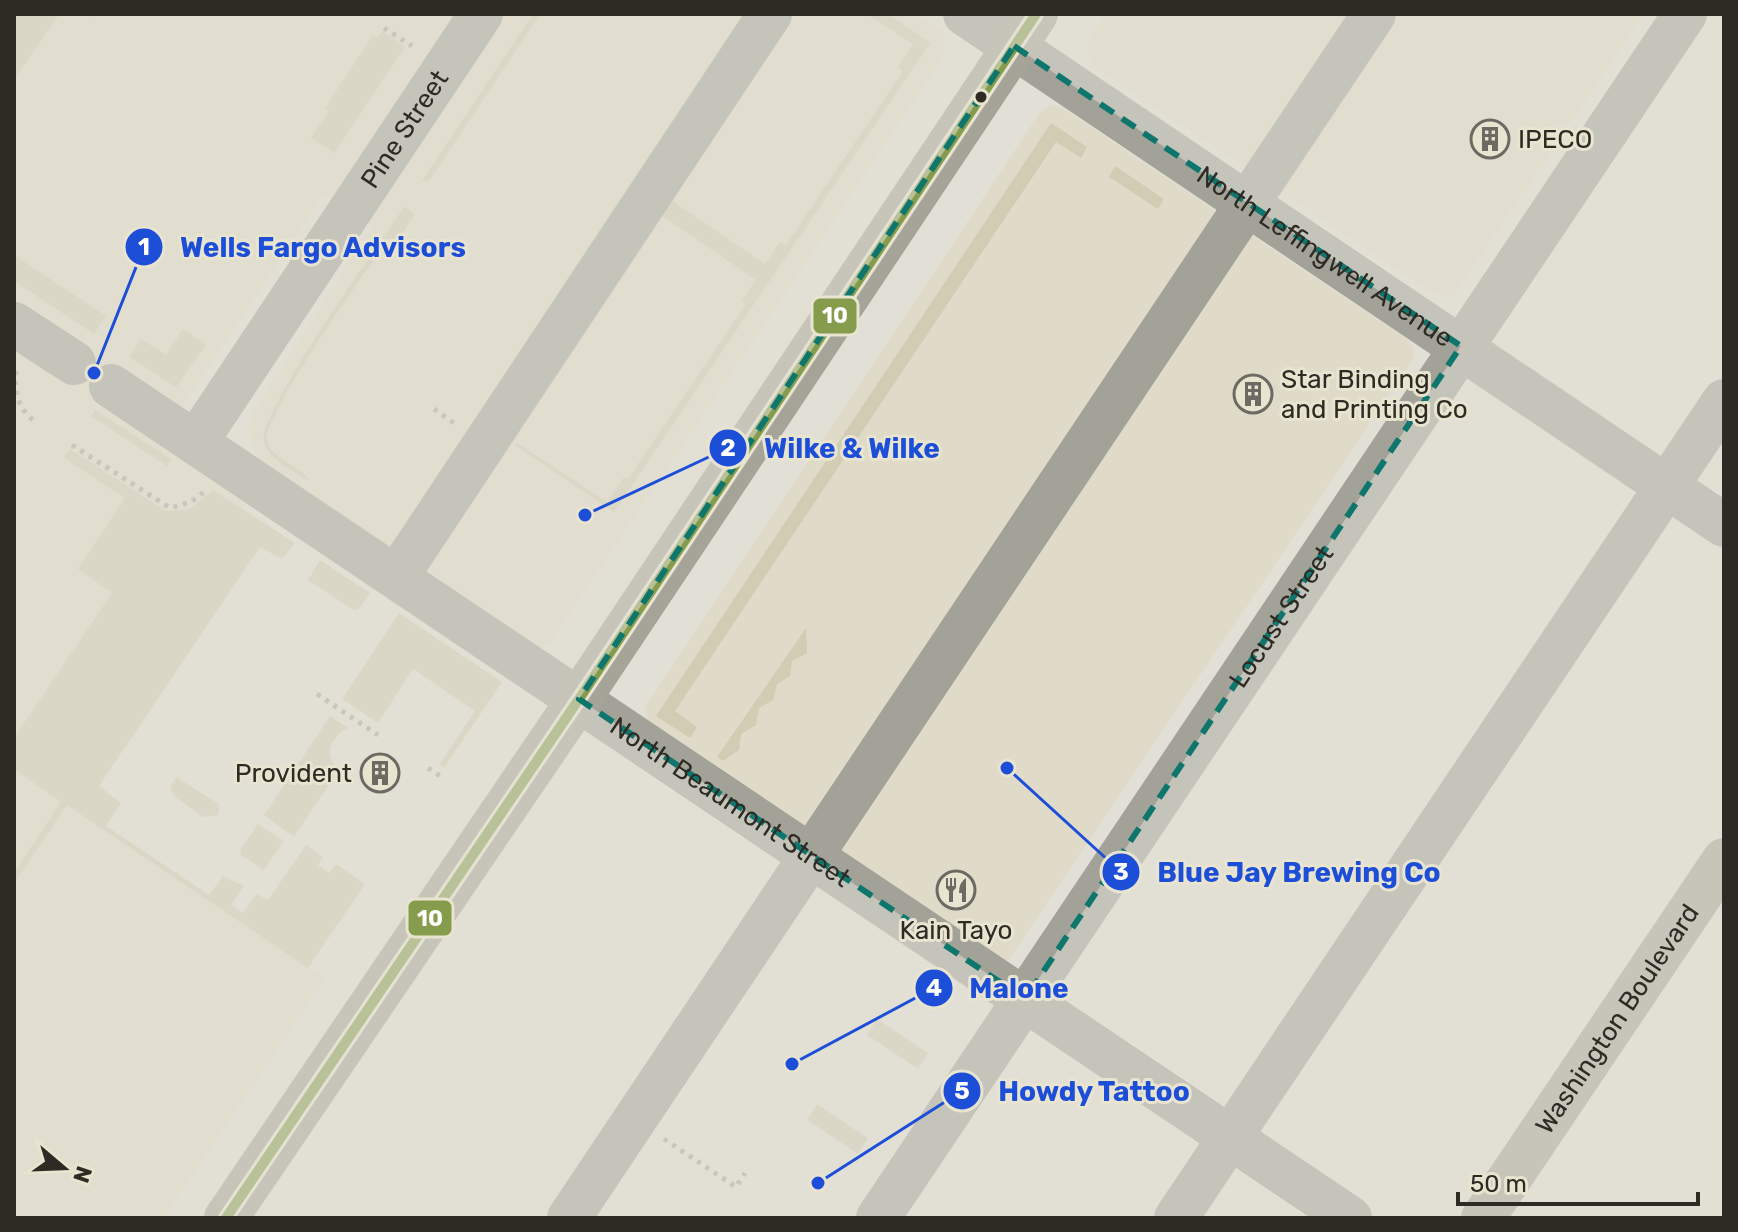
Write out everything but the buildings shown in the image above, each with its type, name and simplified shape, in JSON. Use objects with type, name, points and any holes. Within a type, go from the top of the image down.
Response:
[{"type":"main road","points":[[226,1218],[579,699],[1025,30]]},
{"type":"main road","name":"Washington Boulevard","points":[[1483,1218],[1724,860]]},
{"type":"street","name":"Pine Street","points":[[196,442],[481,14]]},
{"type":"street","points":[[397,576],[770,14]]},
{"type":"street","name":"North Leffingwell Avenue","points":[[965,14],[1025,30],[1246,204],[1724,525]]},
{"type":"street","points":[[569,1218],[1374,14]]},
{"type":"street","name":"Locust Street","points":[[878,1218],[1685,14]]},
{"type":"street","points":[[15,344],[74,363]]},
{"type":"street","name":"North Beaumont Street","points":[[111,386],[1350,1218]]},
{"type":"street","points":[[1176,1218],[1724,401]]},
{"type":"path","points":[[384,28],[412,46]]},
{"type":"path","points":[[15,344],[15,387],[21,408],[36,422]]},
{"type":"path","points":[[72,445],[170,508],[191,502],[213,483]]},
{"type":"path","points":[[317,694],[378,735]]},
{"type":"path","points":[[428,768],[443,778]]},
{"type":"path","points":[[635,1119],[736,1187],[745,1173]]},
{"type":"highlighted area","points":[[1014,46],[1461,346],[1025,999],[579,699]]},
{"type":"shaded area","points":[[14,14],[917,14],[940,29],[946,39],[944,57],[550,643],[538,648],[258,461],[248,431],[251,415],[372,226],[325,194],[161,439],[249,499],[53,795],[325,979],[164,1218],[14,1218]]},
{"type":"shaded area","points":[[14,14],[58,16],[14,80]]},
{"type":"shaded area","points":[[533,14],[540,14],[429,181],[422,181]]},
{"type":"shaded area","points":[[867,14],[888,14],[930,43],[614,512],[516,446],[517,443],[607,502],[624,477],[628,479],[746,304],[742,301],[756,280],[658,213],[668,198],[765,264],[780,242],[786,245],[903,71],[898,67],[913,44]]},
{"type":"shaded area","points":[[1105,14],[1644,14],[1452,298],[1434,294],[1092,65],[1085,48]]},
{"type":"shaded area","points":[[382,31],[405,47],[334,153],[311,138],[329,111],[325,108],[373,35],[377,38]]},
{"type":"shaded area","points":[[1051,104],[1067,111],[1408,340],[1415,350],[1414,358],[1007,962],[648,720],[644,709],[1040,112]]},
{"type":"shaded area","points":[[1051,123],[1087,147],[1081,158],[1056,142],[675,711],[697,727],[690,738],[656,716]]},
{"type":"shaded area","points":[[1115,166],[1164,199],[1158,209],[1109,177]]},
{"type":"shaded area","points":[[404,207],[415,214],[396,242],[389,238],[299,372],[270,425],[269,447],[309,481],[282,464],[266,448],[267,425],[299,364]]},
{"type":"shaded area","points":[[14,255],[106,316],[94,334],[14,281]]},
{"type":"shaded area","points":[[183,329],[206,345],[176,387],[129,357],[141,339],[166,355]]},
{"type":"shaded area","points":[[95,410],[171,459],[167,466],[91,416]]},
{"type":"shaded area","points":[[70,449],[166,511],[190,509],[213,490],[295,543],[282,559],[260,547],[99,786],[121,803],[106,826],[209,895],[223,876],[244,886],[231,905],[243,913],[257,894],[268,900],[306,845],[323,857],[318,865],[329,873],[336,864],[365,884],[308,968],[67,805],[14,883],[14,873],[61,802],[14,769],[14,738],[112,593],[78,569],[125,498],[64,458]]},
{"type":"shaded area","points":[[320,560],[370,593],[358,610],[353,610],[308,580]]},
{"type":"shaded area","points":[[399,613],[502,682],[444,768],[439,765],[475,711],[413,669],[378,723],[342,699]]},
{"type":"shaded area","points":[[806,628],[807,653],[792,661],[790,676],[777,684],[773,700],[759,708],[756,725],[741,734],[739,750],[723,761],[717,757]]},
{"type":"shaded area","points":[[330,716],[348,728],[337,736],[331,747],[331,759],[339,770],[294,837],[264,815]]},
{"type":"shaded area","points":[[176,777],[219,804],[218,815],[203,817],[175,797],[170,787]]},
{"type":"shaded area","points":[[258,824],[284,841],[264,870],[241,855],[240,850]]},
{"type":"shaded area","points":[[877,1019],[928,1053],[918,1069],[867,1035]]},
{"type":"shaded area","points":[[817,1104],[868,1138],[858,1154],[807,1120]]},
{"type":"transit line","name":"10","points":[[226,1218],[579,699],[1036,14]]},
{"type":"place","name":"IPECO","points":[[1490,139]]},
{"type":"place","name":"Wells Fargo Advisors","points":[[94,373]]},
{"type":"place","name":"Star Binding and Printing Co","points":[[1253,394]]},
{"type":"place","name":"Wilke & Wilke","points":[[585,515]]},
{"type":"place","name":"Blue Jay Brewing Co","points":[[1007,768]]},
{"type":"place","name":"Provident","points":[[380,773]]},
{"type":"place","name":"Kain Tayo","points":[[956,890]]},
{"type":"place","name":"Malone","points":[[792,1064]]},
{"type":"place","name":"Howdy Tattoo","points":[[818,1183]]}]
